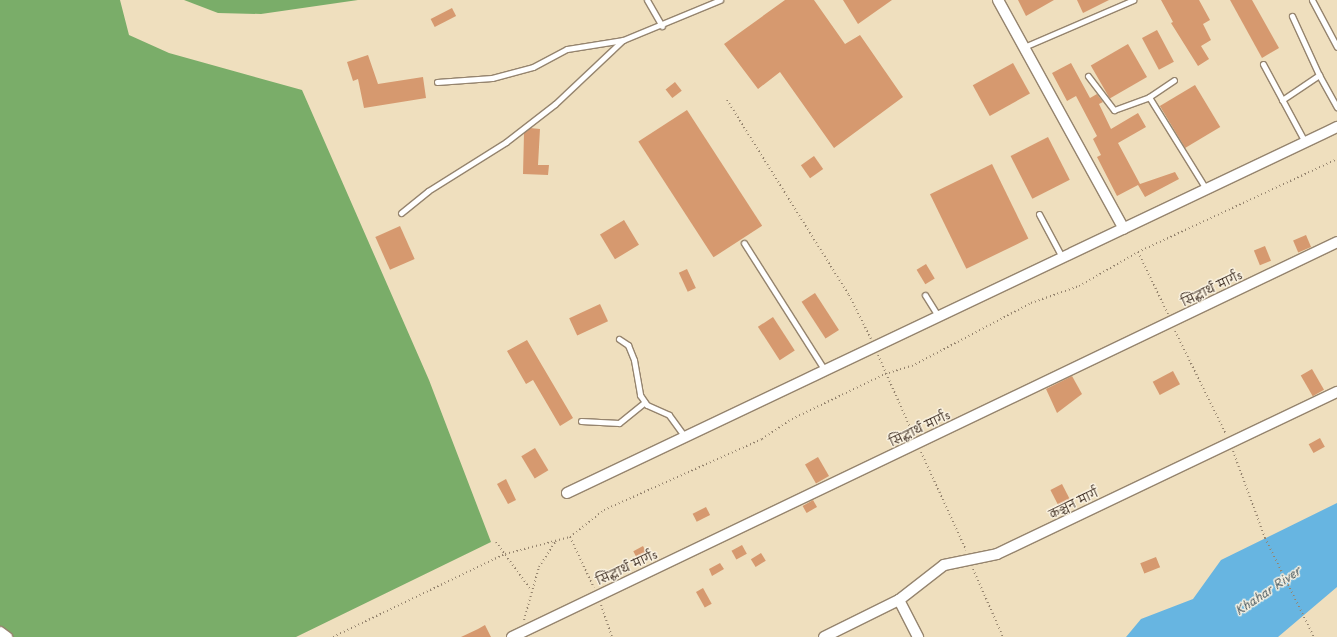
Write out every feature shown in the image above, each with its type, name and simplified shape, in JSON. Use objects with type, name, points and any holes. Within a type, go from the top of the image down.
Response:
[{"type":"street","points":[[998,0],[1124,229]]},
{"type":"street","points":[[567,493],[937,314],[1124,229],[1337,126]]},
{"type":"street","name":"सिद्धार्थ मार्गs","points":[[516,635],[1337,242]]},
{"type":"street","name":"कञ्चन मार्ग","points":[[824,637],[899,600],[944,565],[971,562],[997,554],[1337,392]]},
{"type":"street","points":[[899,600],[918,637]]},
{"type":"street","points":[[0,632],[8,637]]},
{"type":"lane","points":[[648,0],[662,26]]},
{"type":"lane","points":[[437,82],[492,78],[533,67],[567,49],[623,40],[662,26],[720,0]]},
{"type":"lane","points":[[1024,47],[1133,0]]},
{"type":"lane","points":[[1312,0],[1337,47]]},
{"type":"lane","points":[[1292,16],[1319,75],[1337,107]]},
{"type":"lane","points":[[401,213],[428,191],[506,142],[555,104],[623,40]]},
{"type":"lane","points":[[1263,64],[1305,142]]},
{"type":"lane","points":[[1282,100],[1319,75]]},
{"type":"lane","points":[[1088,76],[1114,110],[1149,97],[1174,80]]},
{"type":"lane","points":[[1149,97],[1206,189]]},
{"type":"lane","points":[[1040,214],[1062,257]]},
{"type":"lane","points":[[744,243],[824,369]]},
{"type":"lane","points":[[925,295],[937,314]]},
{"type":"lane","points":[[619,339],[628,345],[640,395],[645,402],[669,415],[684,436]]},
{"type":"lane","points":[[581,421],[619,424],[645,402]]},
{"type":"path","points":[[726,100],[849,295],[874,345],[885,374],[971,562],[976,581],[1003,637]]},
{"type":"path","points":[[334,637],[505,554],[570,537],[604,510],[762,439],[792,419],[885,374],[912,366],[1031,303],[1079,286],[1138,252],[1337,160]]},
{"type":"path","points":[[1138,252],[1159,289],[1171,322],[1230,442],[1250,502],[1314,637]]},
{"type":"path","points":[[516,635],[540,567],[556,541]]},
{"type":"path","points":[[496,542],[531,590]]},
{"type":"green space","points":[[0,0],[120,0],[129,35],[169,53],[302,90],[429,380],[491,542],[296,637],[0,637]]},
{"type":"green space","points":[[184,0],[358,0],[261,14],[218,13]]},
{"type":"water","name":"Khahar River","points":[[1337,503],[1337,587],[1278,637],[1126,637],[1141,619],[1193,599],[1221,560]]},
{"type":"building","points":[[785,0],[814,0],[845,44],[860,35],[903,97],[834,148],[780,72],[758,89],[724,44]]},
{"type":"building","points":[[843,0],[892,0],[858,24]]},
{"type":"building","points":[[1018,0],[1054,0],[1026,16]]},
{"type":"building","points":[[1077,0],[1109,0],[1083,13]]},
{"type":"building","points":[[1161,0],[1199,0],[1210,20],[1203,24],[1211,40],[1201,46],[1209,59],[1198,66],[1171,23],[1173,22]]},
{"type":"building","points":[[1230,0],[1252,0],[1279,48],[1262,58]]},
{"type":"building","points":[[452,8],[456,16],[435,27],[431,19]]},
{"type":"building","points":[[1157,30],[1174,62],[1159,70],[1142,38]]},
{"type":"building","points":[[1128,44],[1147,77],[1110,98],[1091,66]]},
{"type":"building","points":[[368,55],[378,84],[423,77],[426,98],[364,108],[358,79],[353,81],[347,62]]},
{"type":"building","points":[[1013,63],[1030,94],[990,116],[973,85]]},
{"type":"building","points":[[1071,63],[1090,98],[1097,94],[1103,102],[1099,104],[1111,129],[1138,113],[1146,127],[1118,143],[1140,184],[1175,172],[1179,179],[1145,197],[1138,185],[1117,196],[1097,157],[1101,155],[1093,139],[1097,136],[1076,96],[1067,101],[1052,73]]},
{"type":"building","points":[[675,82],[682,91],[672,98],[666,89]]},
{"type":"building","points":[[1195,85],[1220,127],[1185,148],[1160,106]]},
{"type":"building","points":[[687,110],[762,226],[714,257],[638,142]]},
{"type":"building","points":[[530,128],[540,129],[538,165],[549,165],[548,175],[523,174],[524,133]]},
{"type":"building","points":[[1048,137],[1070,180],[1032,199],[1011,156]]},
{"type":"building","points":[[814,156],[823,169],[810,178],[801,165]]},
{"type":"building","points":[[992,164],[1028,239],[966,269],[930,194]]},
{"type":"building","points":[[624,220],[639,245],[615,259],[600,234]]},
{"type":"building","points":[[400,226],[415,259],[390,270],[375,237]]},
{"type":"building","points":[[1306,235],[1311,247],[1298,252],[1293,240]]},
{"type":"building","points":[[1265,246],[1271,261],[1260,265],[1254,250]]},
{"type":"building","points":[[926,264],[935,279],[925,284],[917,270]]},
{"type":"building","points":[[687,269],[696,288],[688,292],[679,273]]},
{"type":"building","points":[[815,293],[839,330],[826,339],[802,302]]},
{"type":"building","points":[[600,304],[608,321],[577,336],[569,318]]},
{"type":"building","points":[[773,317],[795,351],[780,360],[758,327]]},
{"type":"building","points":[[527,340],[573,418],[560,426],[533,380],[526,384],[507,351]]},
{"type":"building","points":[[1312,369],[1324,390],[1313,396],[1301,376]]},
{"type":"building","points":[[1173,371],[1180,384],[1160,395],[1153,382]]},
{"type":"building","points":[[1072,376],[1082,394],[1057,413],[1046,389]]},
{"type":"building","points":[[1320,438],[1325,447],[1313,453],[1309,444]]},
{"type":"building","points":[[535,448],[548,470],[535,479],[521,456]]},
{"type":"building","points":[[818,457],[829,476],[816,484],[805,464]]},
{"type":"building","points":[[506,479],[516,500],[508,504],[497,484]]},
{"type":"building","points":[[1062,484],[1073,506],[1062,512],[1050,490]]},
{"type":"building","points":[[813,500],[817,507],[807,513],[803,506]]},
{"type":"building","points":[[706,507],[710,515],[697,522],[693,514]]},
{"type":"building","points":[[742,545],[747,554],[736,560],[732,551]]},
{"type":"building","points":[[643,546],[650,559],[640,564],[633,551]]},
{"type":"building","points":[[761,553],[766,561],[756,567],[751,559]]},
{"type":"building","points":[[1156,557],[1160,567],[1144,574],[1140,563]]},
{"type":"building","points":[[720,563],[724,569],[712,576],[709,569]]},
{"type":"building","points":[[703,588],[712,604],[705,608],[696,592]]},
{"type":"building","points":[[485,625],[491,637],[461,637],[478,629]]}]
